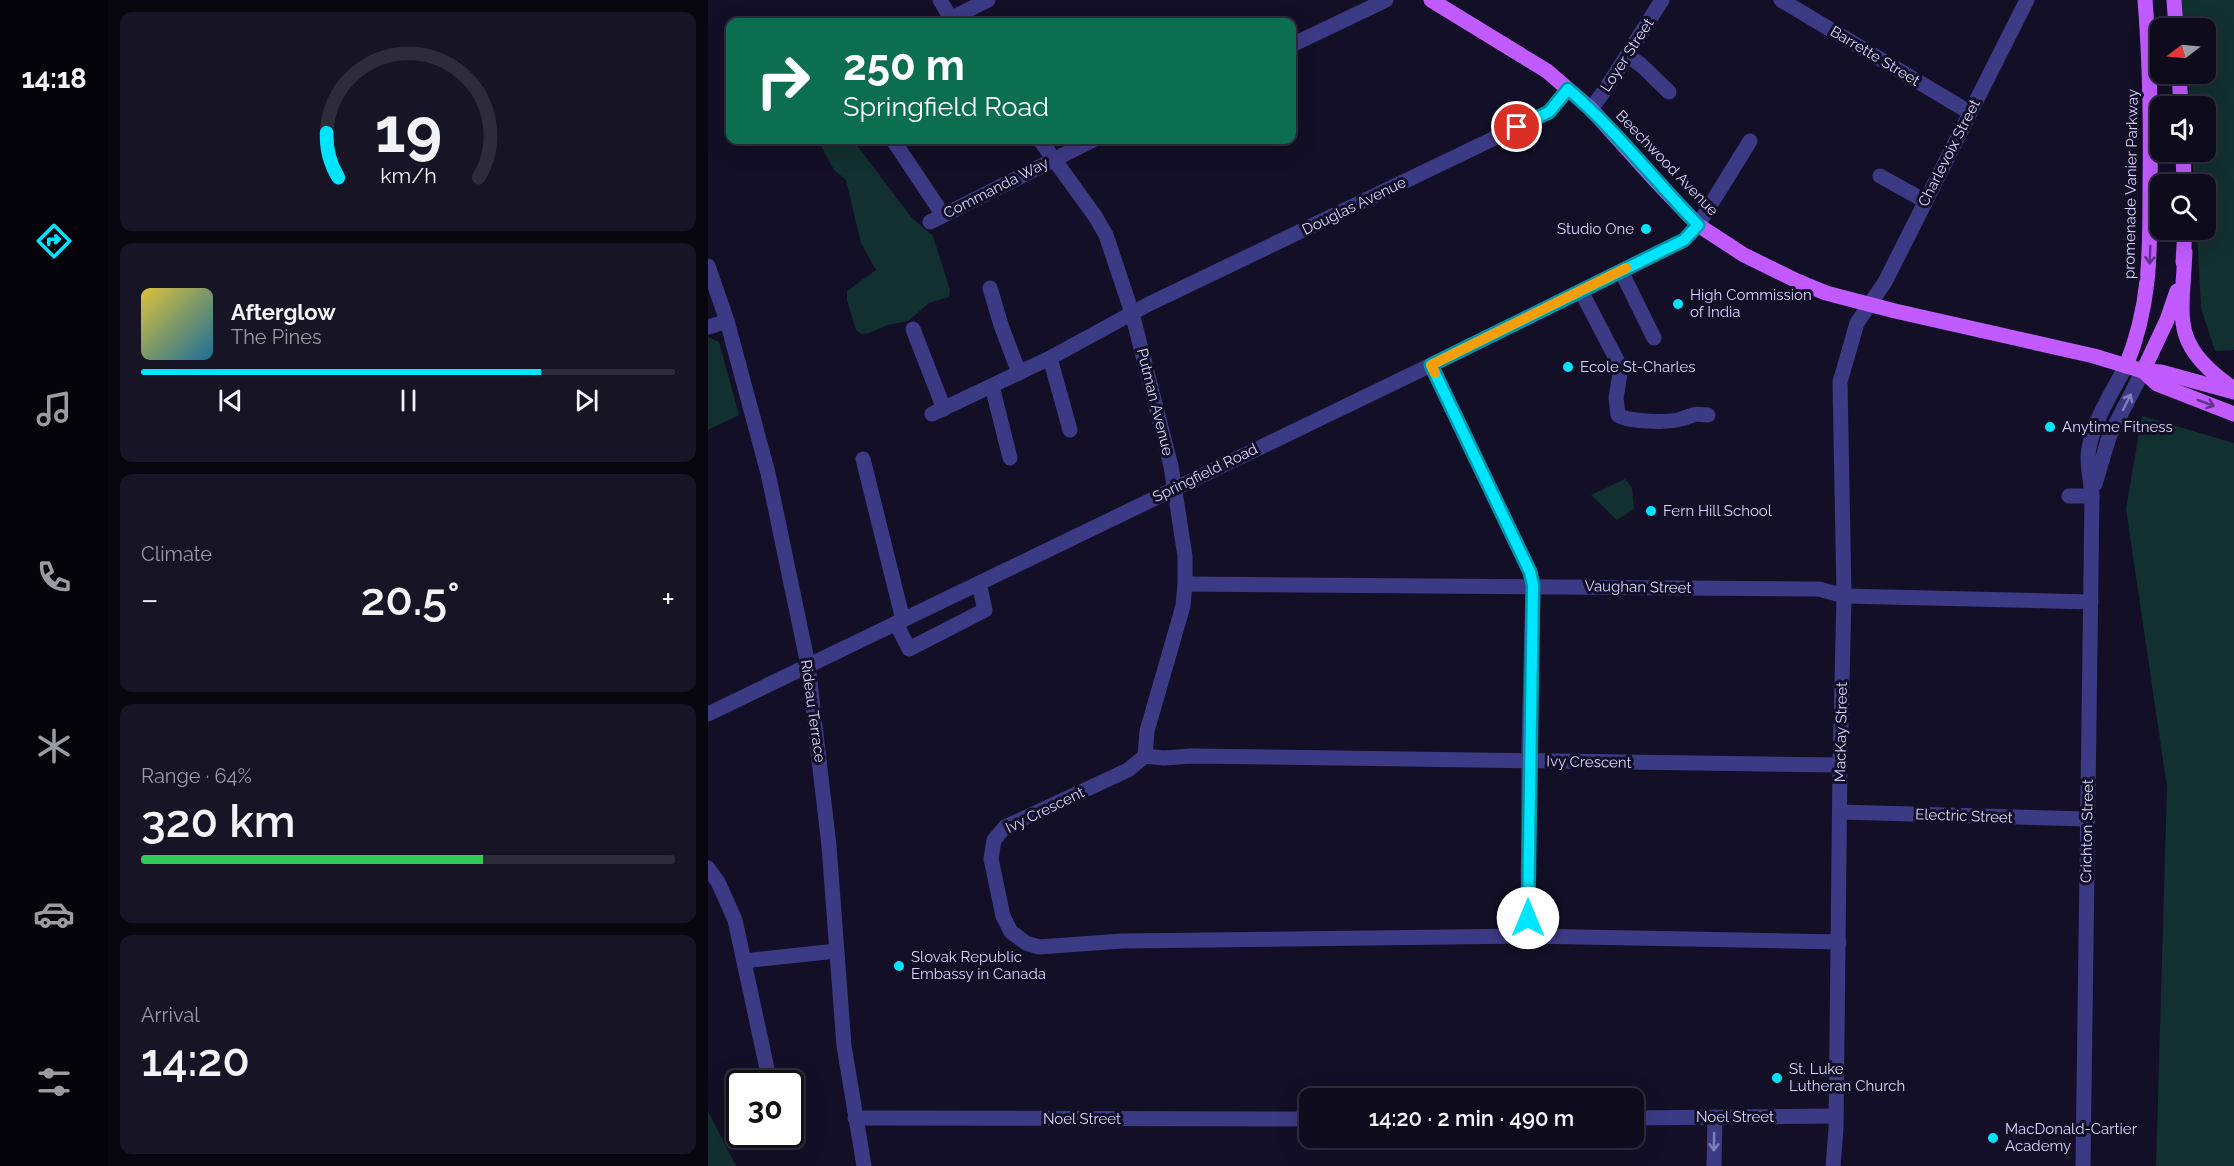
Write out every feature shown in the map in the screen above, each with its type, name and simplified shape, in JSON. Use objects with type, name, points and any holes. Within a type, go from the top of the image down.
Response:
[{"type":"main road","name":"Beechwood Avenue","points":[[1431,0],[1547,71],[1591,109],[1654,180],[1698,225],[1743,255],[1826,293],[2094,356],[2144,371]]},
{"type":"main road","name":"promenade Vanier Parkway","points":[[2126,366],[2136,341],[2146,297],[2150,253],[2151,134],[2145,0]]},
{"type":"main road","points":[[2174,0],[2175,18]]},
{"type":"main road","points":[[2185,240],[2182,307],[2188,345],[2207,370],[2234,390]]},
{"type":"main road","points":[[2144,371],[2172,305],[2185,252]]},
{"type":"main road","points":[[2144,371],[2161,372],[2234,390]]},
{"type":"main road","points":[[2144,371],[2157,384],[2234,414]]},
{"type":"street","points":[[940,0],[949,18]]},
{"type":"street","points":[[956,18],[988,0]]},
{"type":"street","points":[[1296,43],[1386,0]]},
{"type":"street","name":"Loyer Street","points":[[1591,109],[1662,0]]},
{"type":"street","name":"Barrette Street","points":[[1781,0],[1969,112]]},
{"type":"street","name":"Charlevoix Street","points":[[1870,304],[1885,282],[2027,0]]},
{"type":"street","points":[[1627,56],[1640,64],[1669,92]]},
{"type":"street","name":"Douglas Avenue","points":[[912,329],[938,411],[1050,358],[1132,314],[1549,112],[1568,89]]},
{"type":"street","name":"Springfield Road","points":[[708,714],[1431,365],[1684,240],[1698,225],[1750,141]]},
{"type":"street","name":"Commanda Way","points":[[894,144],[937,218],[1084,144]]},
{"type":"street","name":"Putman Avenue","points":[[1043,144],[1106,235],[1132,314],[1171,466],[1185,556],[1183,606],[1147,731],[1144,756]]},
{"type":"street","points":[[1881,176],[1925,201]]},
{"type":"street","name":"Rideau Terrace","points":[[708,266],[727,321],[768,473],[808,665],[829,846],[844,1046],[864,1166]]},
{"type":"street","points":[[1621,271],[1654,338]]},
{"type":"street","points":[[990,288],[1001,326],[1019,373]]},
{"type":"street","points":[[1581,291],[1621,368],[1616,398],[1618,415],[1646,421],[1680,420],[1692,413],[1708,415]]},
{"type":"street","name":"MacKay Street","points":[[1833,1166],[1836,1116],[1844,596],[1840,382],[1857,323],[1870,304]]},
{"type":"street","points":[[708,327],[727,321]]},
{"type":"street","points":[[1050,358],[1070,430]]},
{"type":"street","points":[[1431,365],[1530,572],[1533,585],[1528,936]]},
{"type":"street","name":"Crichton Street","points":[[2083,1166],[2092,496],[2088,457],[2090,445],[2105,407],[2126,366]]},
{"type":"street","name":"Crichton Street","points":[[2092,496],[2109,437],[2144,371]]},
{"type":"street","points":[[992,386],[1010,458]]},
{"type":"street","points":[[863,459],[899,621],[909,648],[985,610],[979,583]]},
{"type":"street","points":[[2069,496],[2092,496]]},
{"type":"street","name":"Vaughan Street","points":[[1185,584],[1819,589],[1844,596],[2091,602]]},
{"type":"street","name":"Ivy Crescent","points":[[1839,942],[1528,936],[1122,941],[1039,947],[1026,943],[1011,932],[1003,916],[991,859],[994,840],[1005,827],[1128,770],[1144,756],[1840,765]]},
{"type":"street","name":"Electric Street","points":[[1841,812],[2087,819]]},
{"type":"street","points":[[708,868],[718,882],[735,920],[767,1070]]},
{"type":"street","points":[[744,961],[836,951]]},
{"type":"street","name":"Noel Street","points":[[1644,1118],[1836,1116]]},
{"type":"street","name":"Noel Street","points":[[855,1118],[1299,1119]]},
{"type":"street","points":[[1714,1166],[1715,1118]]},
{"type":"green space","points":[[2181,0],[2234,0],[2234,350],[2215,351],[2201,308],[2198,240],[2216,240],[2216,174],[2193,174],[2193,162],[2216,162],[2216,96],[2189,96],[2189,84],[2216,84],[2216,18],[2183,18]]},
{"type":"green space","points":[[820,144],[856,144],[911,217],[933,236],[950,290],[949,297],[929,303],[908,321],[888,325],[869,333],[862,334],[856,330],[847,300],[847,291],[876,270],[861,243],[846,180],[834,170]]},
{"type":"green space","points":[[708,337],[719,342],[739,415],[708,430]]},
{"type":"green space","points":[[2142,416],[2234,443],[2234,1166],[2156,1166],[2167,787],[2126,509]]},
{"type":"green space","points":[[1625,479],[1632,488],[1634,509],[1617,520],[1591,495]]},
{"type":"green space","points":[[708,1111],[736,1166],[708,1166]]},
{"type":"slow traffic","points":[[1435,373],[1431,365],[1626,268]]},
{"type":"place","name":"Studio One","points":[[1646,229]]},
{"type":"place","name":"High Commission of India","points":[[1678,304]]},
{"type":"place","name":"Ecole St-Charles","points":[[1568,367]]},
{"type":"place","name":"Anytime Fitness","points":[[2050,427]]},
{"type":"place","name":"Fern Hill School","points":[[1651,511]]},
{"type":"place","name":"Slovak Republic Embassy in Canada","points":[[899,966]]},
{"type":"place","name":"St. Luke Lutheran Church","points":[[1777,1078]]},
{"type":"place","name":"MacDonald-Cartier Academy","points":[[1993,1138]]},
{"type":"route","points":[[1517,127],[1549,112],[1568,89],[1591,109],[1654,180],[1698,225],[1684,240],[1431,365],[1530,572],[1533,585],[1528,918]]}]
